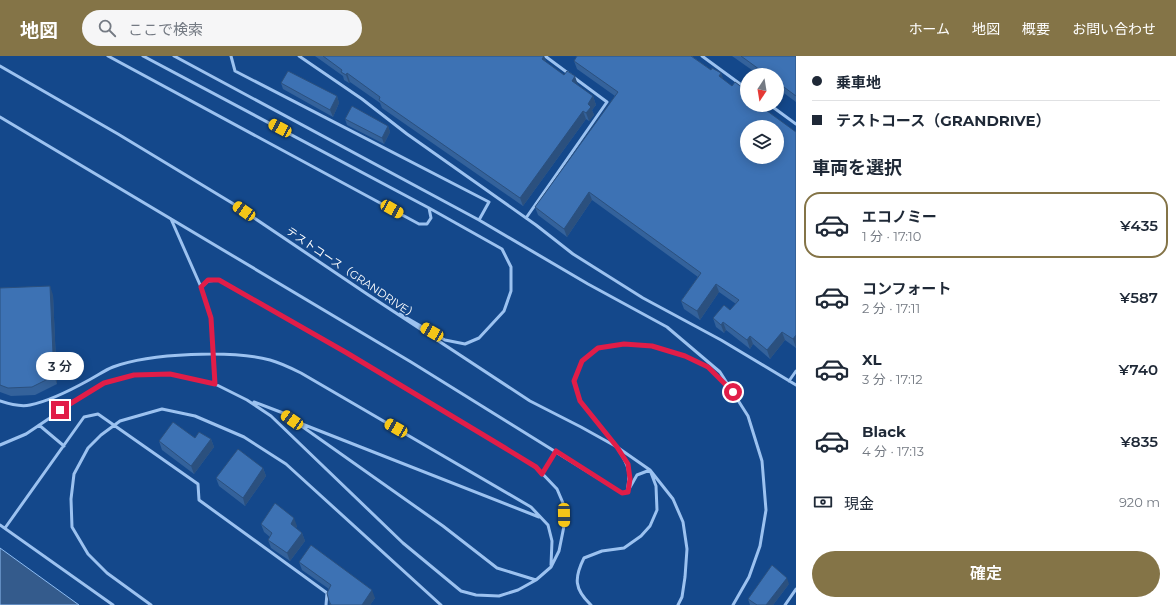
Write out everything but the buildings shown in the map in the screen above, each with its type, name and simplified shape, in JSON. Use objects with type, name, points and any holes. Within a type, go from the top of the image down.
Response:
[{"type":"lane","points":[[108,56],[419,224],[427,224],[431,218],[429,208]]},
{"type":"lane","points":[[143,56],[429,208],[502,249],[512,267],[511,291],[504,311],[479,338],[465,344],[445,340],[366,294]]},
{"type":"lane","points":[[174,56],[479,220],[588,284],[667,327],[720,372],[748,416],[762,461],[766,510],[760,546],[749,577],[733,605]]},
{"type":"lane","points":[[231,56],[235,71],[489,202],[479,220]]},
{"type":"lane","points":[[299,56],[362,99],[407,134],[526,218],[573,254],[643,298],[721,340],[796,385]]},
{"type":"lane","points":[[526,218],[607,102],[545,56]]},
{"type":"lane","points":[[702,56],[740,83]]},
{"type":"lane","name":"テストコース（GRANDRIVE）","points":[[0,66],[111,130],[232,203],[366,294],[530,402],[581,427],[617,447],[650,470],[673,499],[683,522],[687,549],[682,597],[678,605]]},
{"type":"lane","points":[[780,112],[796,124]]},
{"type":"lane","points":[[0,117],[172,218],[411,362],[622,493],[628,492]]},
{"type":"lane","points":[[172,218],[201,287],[211,318],[215,384]]},
{"type":"lane","points":[[201,287],[208,280],[219,280],[347,353],[536,467],[557,489],[563,503],[564,526],[559,551],[551,567],[536,580],[518,590],[499,596],[476,595],[461,591],[403,543],[271,416],[247,400]]},
{"type":"lane","points":[[628,492],[630,479],[628,464],[617,447],[580,401],[574,381],[582,361],[598,348],[624,344],[652,346],[685,356],[708,367],[733,392]]},
{"type":"lane","points":[[0,401],[8,404],[29,406],[50,399],[113,367],[138,360],[214,354],[246,356],[271,360],[301,373],[531,507],[548,525],[552,541],[551,567]]},
{"type":"lane","points":[[789,381],[796,371]]},
{"type":"lane","points":[[0,445],[26,434],[104,383],[134,375],[170,374],[215,384],[247,400],[283,414],[443,526],[497,568],[536,580]]},
{"type":"lane","points":[[152,605],[107,573],[88,554],[72,527],[71,500],[74,474],[88,448],[101,435],[120,421],[162,409],[195,416],[244,437],[286,464],[441,605]]},
{"type":"lane","points":[[5,528],[84,417],[98,414],[198,484],[199,500],[327,593],[326,605]]},
{"type":"lane","points":[[292,420],[542,518]]},
{"type":"lane","points":[[38,425],[64,446]]},
{"type":"lane","points":[[542,474],[556,451]]},
{"type":"lane","points":[[591,605],[582,597],[577,585],[577,571],[584,558],[602,551],[624,548],[641,536],[650,526],[657,510],[656,486],[650,470],[637,475],[628,492]]},
{"type":"lane","points":[[0,525],[113,605]]},
{"type":"lane","points":[[785,605],[796,589]]},
{"type":"water","points":[[0,548],[79,605],[0,605]]},
{"type":"route","points":[[60,410],[104,383],[134,375],[170,374],[215,384],[211,318],[201,287],[208,280],[219,280],[347,353],[536,467],[542,474],[556,451],[622,493],[628,492],[630,479],[628,464],[617,447],[580,401],[574,381],[582,361],[598,348],[624,344],[652,346],[685,356],[708,367],[733,392]]}]
